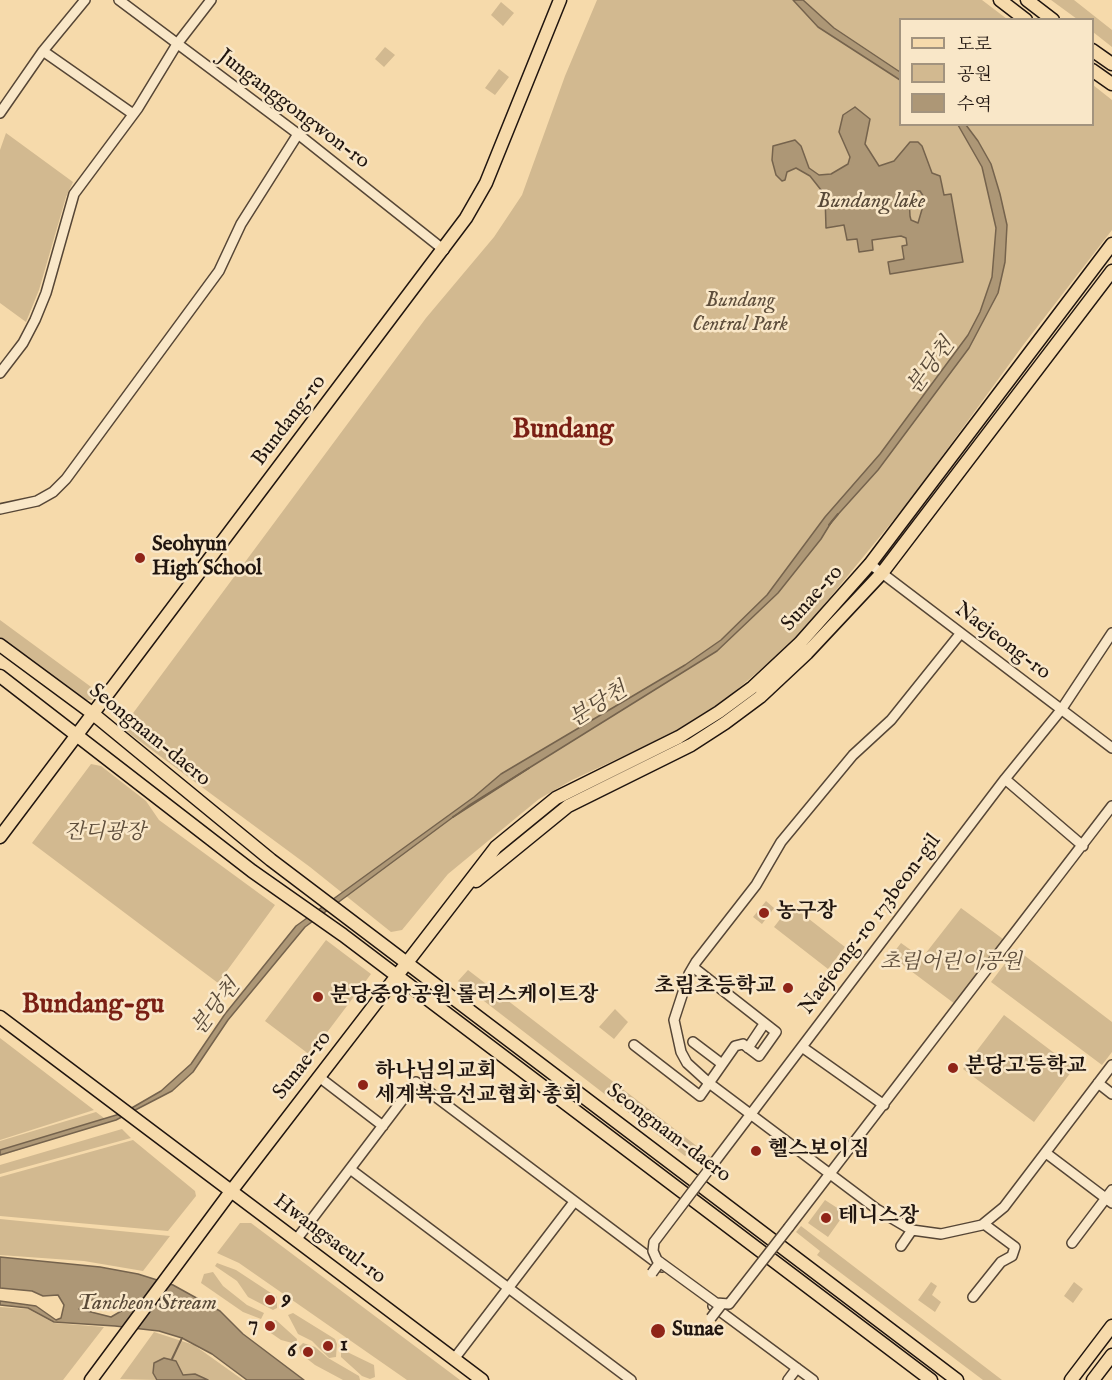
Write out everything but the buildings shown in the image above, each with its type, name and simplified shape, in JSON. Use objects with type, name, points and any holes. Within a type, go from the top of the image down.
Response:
[{"type":"main road","name":"Bundang-ro","points":[[0,836],[444,250],[486,183],[560,0]]},
{"type":"main road","points":[[1000,0],[1023,18]]},
{"type":"main road","points":[[1027,0],[1050,18]]},
{"type":"main road","points":[[1094,51],[1112,64]]},
{"type":"main road","points":[[1094,71],[1112,84]]},
{"type":"main road","name":"Sunae-ro","points":[[91,1380],[196,1237],[496,847],[537,811],[575,787],[689,731],[753,687],[816,627],[870,564],[1112,244]]},
{"type":"main road","name":"Sunae-ro","points":[[463,891],[568,806],[691,745],[743,711],[807,653],[882,573],[1112,271]]},
{"type":"main road","name":"Seongnam-daero","points":[[0,645],[92,713],[271,860],[957,1380]]},
{"type":"main road","name":"Seongnam-daero","points":[[0,676],[252,871],[398,976],[932,1380]]},
{"type":"main road","name":"Hwangsaeul-ro","points":[[0,1017],[107,1100],[232,1190],[482,1380]]},
{"type":"main road","points":[[1071,1380],[1112,1326]]},
{"type":"main road","points":[[1093,1380],[1112,1355]]},
{"type":"street","points":[[0,113],[43,51],[85,0]]},
{"type":"street","name":"Junganggongwon-ro","points":[[119,0],[298,134],[444,250]]},
{"type":"street","points":[[0,373],[23,343],[35,320],[52,274],[74,194],[133,114],[177,44],[211,0]]},
{"type":"street","points":[[43,51],[133,114]]},
{"type":"street","points":[[0,509],[37,501],[53,492],[66,479],[219,271],[242,224],[298,134]]},
{"type":"street","name":"Naejeong-ro","points":[[870,564],[1112,748]]},
{"type":"street","points":[[960,634],[891,720],[853,755],[782,842],[756,885],[693,967],[675,1020],[683,1058],[709,1083],[750,1115],[890,1218],[912,1230],[950,1234],[984,1224],[1004,1207],[1112,1065]]},
{"type":"street","name":"Naejeong-ro 173beon-gil","points":[[660,1262],[654,1256],[654,1242],[1005,779],[1062,710],[1111,636]]},
{"type":"street","points":[[1005,779],[1083,846]]},
{"type":"street","points":[[652,1273],[660,1262],[721,1305],[729,1304],[830,1176],[1112,806]]},
{"type":"street","points":[[634,1045],[700,1096],[735,1046],[743,1044],[762,1058],[776,1032],[693,967]]},
{"type":"street","points":[[748,1048],[764,1024]]},
{"type":"street","points":[[693,1042],[722,1064]]},
{"type":"street","points":[[802,1047],[884,1105]]},
{"type":"street","points":[[319,1077],[383,1126]]},
{"type":"street","points":[[296,1240],[416,1082],[813,1380]]},
{"type":"street","points":[[1098,1083],[1112,1094]]},
{"type":"street","points":[[1046,1152],[1110,1197],[1072,1244]]},
{"type":"street","points":[[350,1168],[631,1380]]},
{"type":"street","points":[[454,1359],[574,1202]]},
{"type":"street","points":[[973,1297],[1001,1262],[1012,1256],[1016,1247],[984,1224]]},
{"type":"street","points":[[901,1246],[912,1230]]},
{"type":"street","points":[[711,1318],[721,1305]]},
{"type":"street","points":[[788,1380],[797,1368]]},
{"type":"green space","name":"Bundang Central Park","points":[[597,0],[982,0],[1006,18],[899,18],[899,126],[1094,126],[1094,86],[1112,100],[1112,230],[1024,344],[910,500],[795,640],[733,693],[684,728],[572,780],[539,799],[448,874],[402,930],[391,932],[310,867],[122,728],[426,318],[494,237],[522,195],[565,76]]},
{"type":"green space","points":[[1051,0],[1074,0],[1112,30],[1112,47],[1094,33],[1094,18],[1076,18]]},
{"type":"green space","points":[[501,2],[514,13],[503,26],[491,15]]},
{"type":"green space","points":[[385,47],[395,55],[384,67],[375,59]]},
{"type":"green space","points":[[499,69],[509,77],[495,95],[485,88]]},
{"type":"green space","points":[[6,133],[73,182],[66,197],[39,290],[26,322],[0,303],[0,150]]},
{"type":"green space","points":[[0,620],[98,692],[92,700],[81,700],[0,641]]},
{"type":"green space","name":"잔디광장","points":[[91,764],[101,766],[146,801],[159,820],[275,905],[218,983],[32,843]]},
{"type":"green space","name":"농구장","points":[[766,901],[774,908],[762,924],[753,917]]},
{"type":"green space","points":[[791,905],[845,947],[828,969],[774,927]]},
{"type":"green space","name":"초림어린이공원","points":[[961,908],[1003,939],[955,1004],[891,956],[901,943],[922,958]]},
{"type":"green space","name":"분당중앙공원 롤러스케이트장","points":[[326,940],[371,974],[310,1055],[265,1021]]},
{"type":"green space","points":[[1016,949],[1112,1022],[1112,1052],[1102,1065],[991,982]]},
{"type":"green space","points":[[468,970],[711,1157],[705,1166],[688,1153],[685,1156],[458,981]]},
{"type":"green space","points":[[615,1009],[628,1022],[614,1039],[599,1027]]},
{"type":"green space","points":[[1004,1015],[1074,1068],[1034,1122],[963,1069]]},
{"type":"green space","points":[[0,1038],[94,1110],[0,1140]]},
{"type":"green space","points":[[96,1112],[108,1121],[0,1156],[0,1141]]},
{"type":"green space","points":[[122,1129],[131,1138],[0,1174],[0,1165]]},
{"type":"green space","points":[[133,1140],[195,1191],[196,1196],[168,1231],[0,1216],[0,1177]]},
{"type":"green space","name":"테니스장","points":[[825,1200],[845,1213],[828,1237],[808,1223]]},
{"type":"green space","points":[[0,1219],[170,1236],[143,1271],[84,1261],[0,1255]]},
{"type":"green space","points":[[240,1223],[251,1223],[460,1380],[407,1380],[239,1263],[217,1253]]},
{"type":"green space","points":[[801,1226],[1002,1380],[983,1380],[817,1255],[820,1251],[796,1232]]},
{"type":"green space","points":[[217,1263],[236,1270],[277,1297],[277,1308],[273,1310],[248,1297],[237,1281],[215,1266]]},
{"type":"green space","points":[[213,1272],[223,1286],[247,1305],[264,1313],[261,1319],[243,1312],[201,1283],[204,1274]]},
{"type":"green space","points":[[931,1282],[937,1286],[932,1295],[941,1302],[935,1312],[918,1300]]},
{"type":"green space","points":[[1074,1282],[1083,1289],[1073,1303],[1064,1296]]},
{"type":"green space","points":[[0,1307],[28,1309],[54,1323],[104,1327],[63,1380],[0,1380]]},
{"type":"green space","points":[[293,1313],[335,1339],[336,1357],[329,1358],[312,1341],[298,1334],[288,1315]]},
{"type":"green space","points":[[276,1320],[297,1339],[296,1344],[281,1340],[265,1329],[266,1321]]},
{"type":"green space","points":[[154,1332],[194,1345],[243,1380],[208,1380],[183,1375],[181,1371],[157,1380],[120,1379]]},
{"type":"green space","points":[[303,1343],[315,1347],[328,1358],[359,1376],[360,1380],[343,1380],[315,1365],[301,1354],[299,1347]]},
{"type":"green space","points":[[341,1349],[374,1365],[375,1377],[370,1379],[362,1376],[341,1357]]},
{"type":"water","points":[[793,0],[803,0],[834,28],[899,71],[899,79],[818,27]]},
{"type":"water","name":"Bundang lake","points":[[855,107],[870,119],[865,144],[879,166],[894,161],[910,142],[918,142],[922,146],[932,173],[940,176],[944,195],[951,194],[963,262],[890,274],[888,262],[904,259],[902,246],[907,245],[906,238],[901,236],[872,240],[873,250],[859,252],[857,239],[847,240],[844,225],[826,228],[825,195],[810,176],[796,168],[787,172],[785,180],[782,181],[776,175],[772,160],[773,146],[795,140],[801,146],[809,168],[819,175],[831,174],[848,164],[850,157],[839,132],[843,115]],"holes":[[[913,191],[920,191],[925,199],[918,223],[911,220],[909,197]]]},
{"type":"water","points":[[959,126],[967,126],[978,141],[991,164],[1000,194],[1007,225],[1005,262],[998,293],[969,348],[878,470],[832,521],[821,539],[778,593],[717,651],[468,806],[305,927],[228,1020],[193,1072],[172,1091],[116,1120],[0,1155],[0,1150],[123,1113],[161,1091],[191,1064],[225,1014],[296,926],[474,797],[501,774],[685,665],[721,640],[767,595],[825,517],[880,454],[968,335],[980,312],[992,277],[996,228],[982,167]]},
{"type":"water","name":"Tancheon Stream","points":[[0,1257],[100,1267],[138,1274],[173,1285],[220,1311],[243,1334],[304,1380],[247,1380],[212,1354],[182,1338],[159,1331],[54,1322],[28,1308],[0,1305],[0,1301],[36,1306],[56,1320],[61,1318],[64,1305],[58,1295],[43,1296],[32,1291],[0,1288]],"holes":[[[90,1300],[104,1300],[123,1310],[111,1317],[79,1309]]]},
{"type":"water","points":[[164,1358],[176,1361],[183,1375],[195,1374],[208,1380],[157,1380],[153,1373],[154,1363]]},
{"type":"waterway","name":"분당천","points":[[829,525],[838,514]]},
{"type":"waterway","name":"분당천","points":[[453,817],[529,768]]},
{"type":"waterway","points":[[172,1359],[182,1338]]},
{"type":"place","name":"Seohyun High School","points":[[140,558]]},
{"type":"place","name":"농구장","points":[[764,913]]},
{"type":"place","name":"초림초등학교","points":[[788,988]]},
{"type":"place","name":"분당중앙공원 롤러스케이트장","points":[[318,997]]},
{"type":"place","name":"분당고등학교","points":[[953,1068]]},
{"type":"place","name":"하나님의교회 세계복음선교협회 총회","points":[[363,1085]]},
{"type":"place","name":"헬스보이짐","points":[[756,1151]]},
{"type":"place","name":"테니스장","points":[[826,1218]]},
{"type":"place","name":"9","points":[[270,1300]]},
{"type":"place","name":"7","points":[[270,1326]]},
{"type":"place","name":"Sunae","points":[[658,1331]]},
{"type":"place","name":"1","points":[[328,1346]]},
{"type":"place","name":"6","points":[[308,1352]]},
{"type":"district","name":"Bundang","points":[[563,431]]},
{"type":"district","name":"Bundang-gu","points":[[93,1006]]}]
